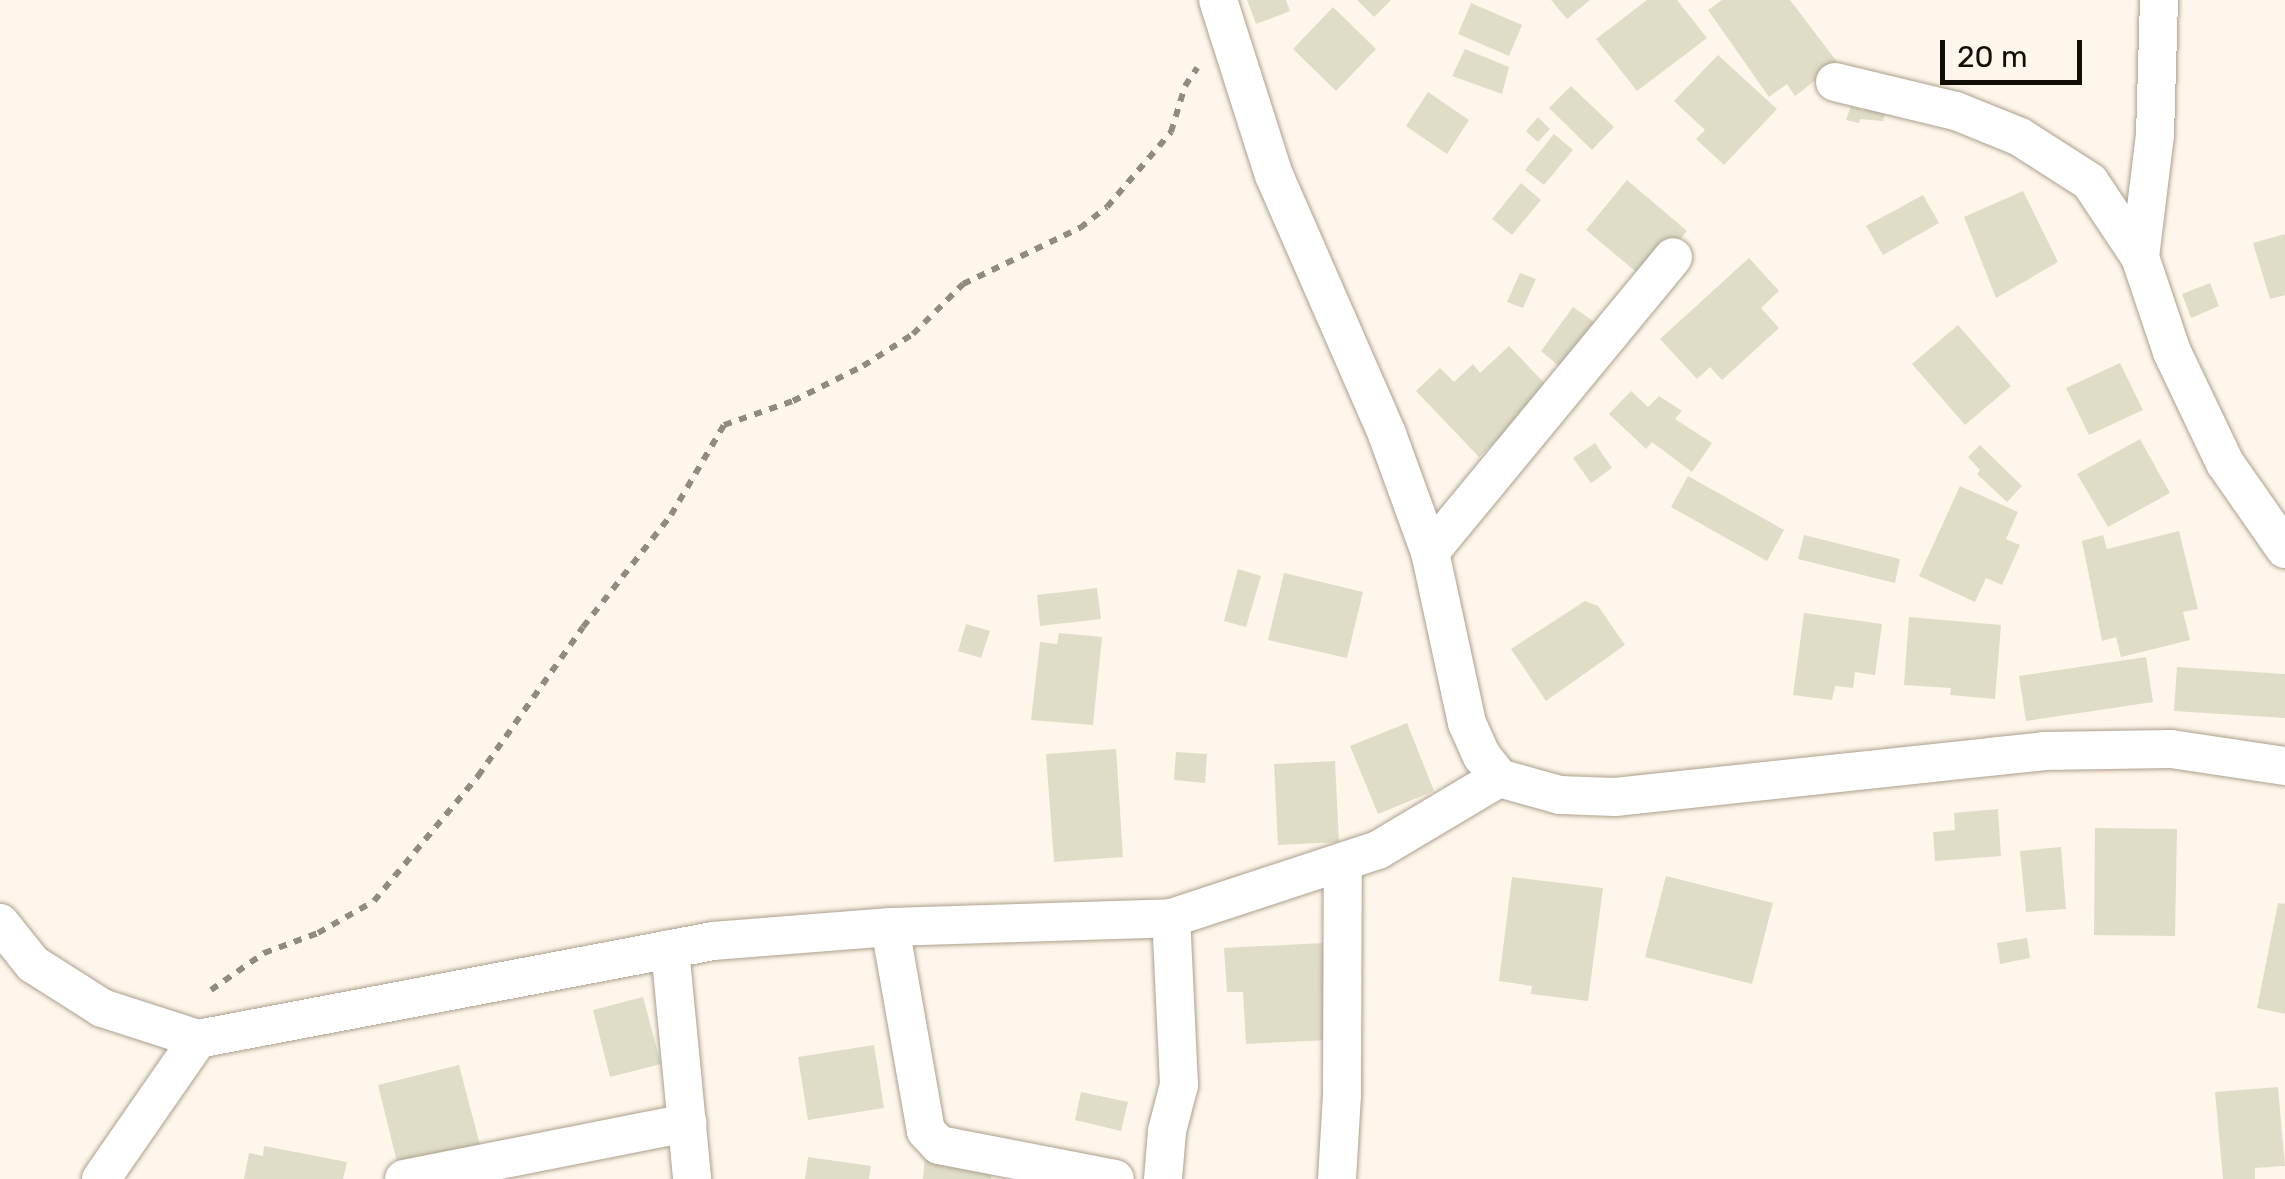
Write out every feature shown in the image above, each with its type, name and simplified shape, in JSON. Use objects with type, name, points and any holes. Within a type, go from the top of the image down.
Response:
[{"type":"street","points":[[2140,258],[2155,134],[2158,0]]},
{"type":"street","points":[[1221,7],[1274,175],[1387,434],[1430,552],[1467,723],[1482,756],[1500,778],[1560,795],[1615,796],[2043,751],[2170,749],[2285,766]]},
{"type":"street","points":[[1835,82],[1956,111],[2020,137],[2090,182],[2140,258],[2172,352],[2226,462],[2285,550]]},
{"type":"street","points":[[1430,552],[1673,257]]},
{"type":"street","points":[[0,923],[33,964],[102,1008],[198,1039],[712,941],[890,927],[1171,918],[1378,850],[1500,778]]},
{"type":"street","points":[[1337,1179],[1343,863]]},
{"type":"street","points":[[1163,1179],[1167,1131],[1179,1085],[1171,918]]},
{"type":"street","points":[[890,927],[926,1132],[939,1145],[1115,1179]]},
{"type":"street","points":[[670,949],[692,1179]]},
{"type":"street","points":[[101,1179],[198,1039]]},
{"type":"street","points":[[404,1179],[688,1124]]},
{"type":"path","points":[[196,992],[214,989],[264,952],[318,933],[374,901],[478,776],[583,627],[672,515],[724,425],[792,401],[863,366],[913,334],[963,284],[1080,228],[1107,208],[1171,132],[1185,86],[1221,7]]},
{"type":"building","points":[[1247,0],[1286,0],[1290,11],[1256,24]]},
{"type":"building","points":[[1357,0],[1391,0],[1374,17]]},
{"type":"building","points":[[1551,0],[1590,0],[1567,19]]},
{"type":"building","points":[[1647,0],[1677,0],[1707,38],[1637,91],[1596,39]]},
{"type":"building","points":[[1722,0],[1790,0],[1838,63],[1795,96],[1787,84],[1769,97],[1708,10]]},
{"type":"building","points":[[1471,3],[1522,25],[1509,56],[1458,34]]},
{"type":"building","points":[[1333,7],[1376,49],[1336,91],[1293,49]]},
{"type":"building","points":[[1465,49],[1509,67],[1502,94],[1452,76]]},
{"type":"building","points":[[1718,55],[1777,109],[1724,165],[1696,139],[1705,130],[1674,101]]},
{"type":"building","points":[[1571,86],[1614,127],[1592,150],[1549,108]]},
{"type":"building","points":[[1428,92],[1469,120],[1447,154],[1406,126]]},
{"type":"building","points":[[1851,106],[1862,110],[1887,108],[1883,121],[1860,119],[1859,123],[1846,120]]},
{"type":"building","points":[[1538,117],[1550,129],[1538,142],[1526,131]]},
{"type":"building","points":[[1554,134],[1573,150],[1544,185],[1525,170]]},
{"type":"building","points":[[1627,180],[1687,231],[1646,280],[1586,230]]},
{"type":"building","points":[[1521,183],[1541,200],[1512,235],[1492,219]]},
{"type":"building","points":[[2023,191],[2058,262],[1996,298],[1964,217]]},
{"type":"building","points":[[1923,195],[1939,223],[1883,255],[1866,226]]},
{"type":"building","points":[[2285,234],[2285,295],[2270,299],[2253,243]]},
{"type":"building","points":[[1749,258],[1779,291],[1761,308],[1779,328],[1722,380],[1710,367],[1697,379],[1660,339]]},
{"type":"building","points":[[1520,273],[1536,279],[1523,308],[1507,302]]},
{"type":"building","points":[[2210,283],[2219,306],[2191,318],[2182,294]]},
{"type":"building","points":[[1573,307],[1596,323],[1560,367],[1541,351]]},
{"type":"building","points":[[1958,325],[2011,386],[1965,425],[1912,364]]},
{"type":"building","points":[[1509,346],[1551,390],[1479,457],[1416,391],[1440,368],[1454,382],[1473,364],[1480,373]]},
{"type":"building","points":[[2120,363],[2143,410],[2089,435],[2066,388]]},
{"type":"building","points":[[1631,391],[1648,407],[1659,396],[1682,411],[1675,419],[1712,443],[1692,472],[1652,442],[1646,449],[1609,414]]},
{"type":"building","points":[[2140,439],[2170,493],[2108,527],[2077,474]]},
{"type":"building","points":[[1595,443],[1612,468],[1591,483],[1573,458]]},
{"type":"building","points":[[1980,445],[2022,486],[2007,502],[1977,474],[1980,470],[1968,457]]},
{"type":"building","points":[[1688,476],[1784,530],[1767,561],[1671,507]]},
{"type":"building","points":[[1960,486],[2018,512],[2006,539],[2020,545],[2002,585],[1986,578],[1975,602],[1919,576]]},
{"type":"building","points":[[2179,531],[2198,609],[2183,612],[2190,640],[2121,657],[2116,637],[2102,641],[2082,541],[2103,535],[2107,549]]},
{"type":"building","points":[[1804,535],[1900,559],[1895,583],[1798,559]]},
{"type":"building","points":[[1238,569],[1261,576],[1246,627],[1224,621]]},
{"type":"building","points":[[1284,573],[1363,592],[1347,658],[1268,640]]},
{"type":"building","points":[[1097,588],[1101,619],[1040,626],[1037,595]]},
{"type":"building","points":[[1585,601],[1598,606],[1625,645],[1546,701],[1511,649]]},
{"type":"building","points":[[1804,613],[1882,624],[1875,675],[1855,672],[1853,688],[1835,686],[1832,700],[1793,695]]},
{"type":"building","points":[[1909,617],[2001,625],[1995,699],[1950,695],[1951,688],[1904,685]]},
{"type":"building","points":[[966,624],[990,631],[981,658],[958,651]]},
{"type":"building","points":[[1059,633],[1102,637],[1093,725],[1031,720],[1040,642],[1057,644]]},
{"type":"building","points":[[2146,657],[2153,702],[2026,721],[2019,676]]},
{"type":"building","points":[[2177,667],[2285,674],[2285,718],[2174,711]]},
{"type":"building","points":[[1407,723],[1434,791],[1378,814],[1350,746]]},
{"type":"building","points":[[1116,749],[1123,857],[1054,862],[1046,754]]},
{"type":"building","points":[[1176,752],[1207,754],[1205,783],[1174,780]]},
{"type":"building","points":[[1335,761],[1339,842],[1278,845],[1274,764]]},
{"type":"building","points":[[1998,809],[2001,856],[1935,861],[1933,832],[1955,830],[1954,813]]},
{"type":"building","points":[[2095,828],[2177,829],[2175,936],[2094,935]]},
{"type":"building","points":[[2061,847],[2066,909],[2026,912],[2020,851]]},
{"type":"building","points":[[1666,876],[1773,903],[1752,984],[1645,957]]},
{"type":"building","points":[[1512,877],[1603,888],[1588,1001],[1531,994],[1532,986],[1499,981]]},
{"type":"building","points":[[2278,903],[2285,904],[2285,1014],[2257,1008]]},
{"type":"building","points":[[2027,938],[2030,958],[2000,964],[1997,943]]},
{"type":"building","points":[[1323,943],[1330,1040],[1246,1044],[1243,992],[1227,992],[1224,948]]},
{"type":"building","points":[[643,997],[661,1064],[610,1077],[593,1010]]},
{"type":"building","points":[[874,1045],[884,1108],[808,1120],[798,1057]]},
{"type":"building","points":[[459,1065],[480,1145],[398,1166],[378,1085]]},
{"type":"building","points":[[2278,1087],[2285,1166],[2255,1168],[2255,1179],[2223,1179],[2215,1092]]},
{"type":"building","points":[[1081,1092],[1128,1102],[1121,1131],[1075,1120]]},
{"type":"building","points":[[264,1146],[347,1162],[343,1179],[244,1179],[249,1153],[263,1156]]},
{"type":"building","points":[[925,1156],[993,1163],[991,1179],[923,1179]]},
{"type":"building","points":[[808,1157],[871,1166],[869,1179],[805,1179]]}]
